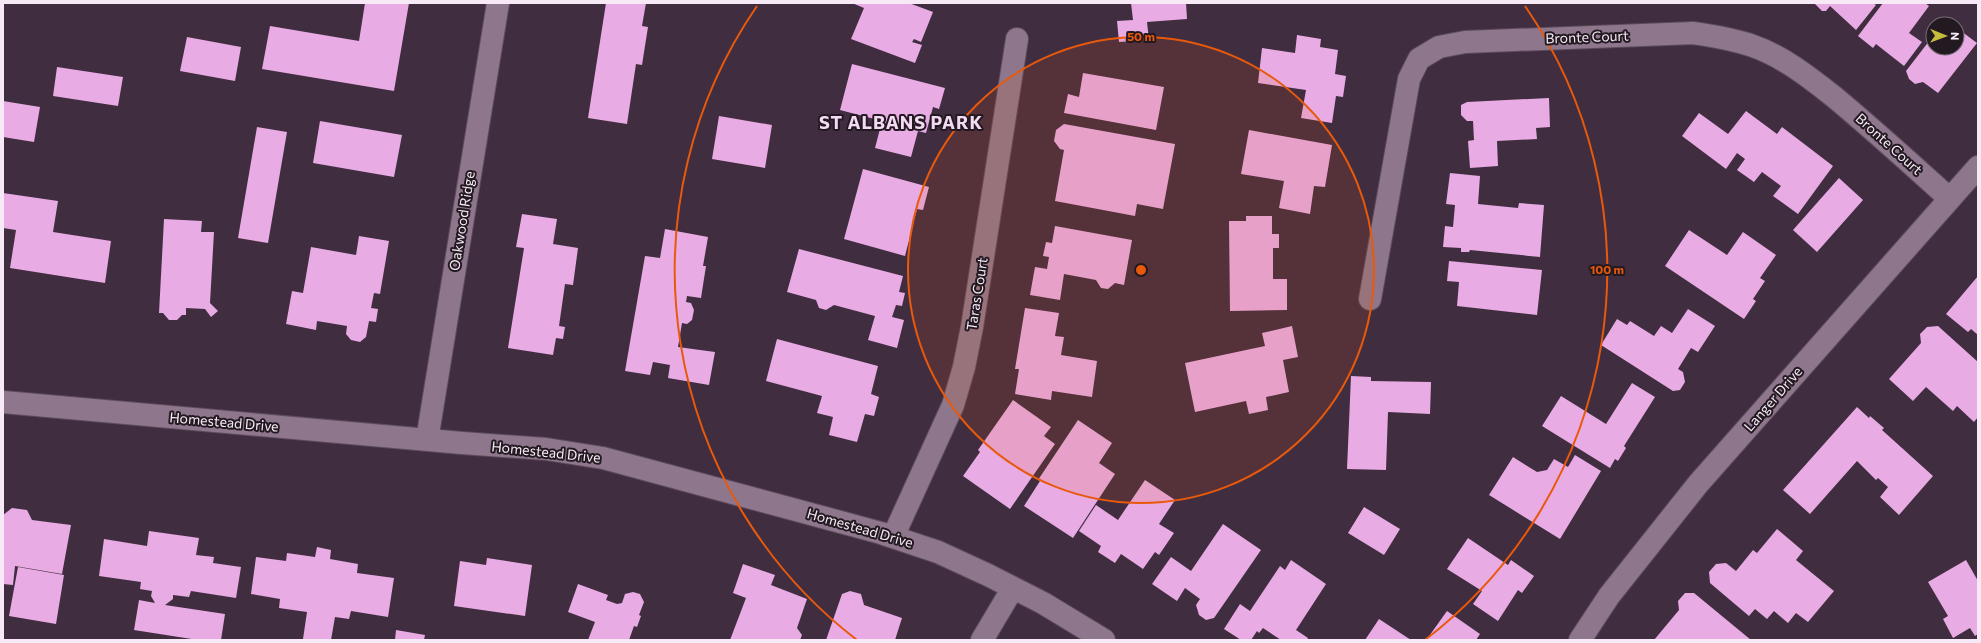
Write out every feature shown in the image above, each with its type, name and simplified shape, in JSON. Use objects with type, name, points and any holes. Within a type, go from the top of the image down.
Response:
[{"type":"street","name":"Oakwood Ridge","points":[[427,440],[498,3]]},
{"type":"street","name":"Bronte Court","points":[[1370,299],[1409,79],[1420,59],[1439,47],[1465,42],[1693,33],[1722,37],[1754,46],[1783,61],[1812,80],[1853,112],[1950,199]]},
{"type":"street","name":"Taras Court","points":[[893,537],[953,405],[964,367],[972,327],[1016,39]]},
{"type":"street","name":"Langer Drive","points":[[1580,640],[1609,596],[1698,484],[1978,167]]},
{"type":"street","name":"Homestead Drive","points":[[3,402],[427,440],[546,449],[603,458],[893,537],[938,552],[1043,603],[1104,640]]},
{"type":"street","points":[[982,640],[1013,588]]},
{"type":"building","points":[[365,3],[409,3],[394,91],[262,69],[270,26],[359,41]]},
{"type":"building","points":[[606,3],[646,3],[642,26],[648,27],[642,65],[636,64],[627,124],[588,118]]},
{"type":"building","points":[[852,3],[909,3],[933,12],[921,42],[914,39],[912,42],[922,45],[915,63],[851,39],[864,8]]},
{"type":"building","points":[[1131,3],[1186,3],[1187,19],[1147,22],[1149,40],[1119,42],[1117,21],[1133,20]]},
{"type":"building","points":[[1814,3],[1873,3],[1876,5],[1856,30],[1830,6],[1826,11],[1822,11]]},
{"type":"building","points":[[1883,3],[1925,3],[1929,6],[1909,33],[1922,42],[1904,66],[1876,44],[1873,48],[1858,36]]},
{"type":"building","points":[[1965,34],[1977,43],[1938,93],[1923,82],[1915,84],[1909,79],[1906,71],[1925,46],[1925,56],[1965,56]]},
{"type":"building","points":[[1297,35],[1321,39],[1320,47],[1338,50],[1335,74],[1346,76],[1343,97],[1336,96],[1332,123],[1301,118],[1306,90],[1258,83],[1262,48],[1295,53]]},
{"type":"building","points":[[187,37],[241,47],[235,81],[180,71]]},
{"type":"building","points":[[852,64],[945,88],[939,109],[933,107],[926,133],[918,131],[911,157],[875,148],[882,121],[840,110]]},
{"type":"building","points":[[57,67],[123,77],[118,106],[53,96]]},
{"type":"building","points":[[1083,73],[1164,87],[1156,130],[1064,113],[1068,94],[1079,97]]},
{"type":"building","points":[[1549,98],[1550,127],[1536,128],[1537,139],[1497,141],[1498,166],[1470,168],[1468,141],[1474,140],[1473,121],[1467,121],[1461,115],[1461,105],[1467,102]]},
{"type":"building","points":[[3,101],[40,107],[34,142],[3,137]]},
{"type":"building","points":[[1746,111],[1777,134],[1782,127],[1833,166],[1798,214],[1773,196],[1781,186],[1762,172],[1754,182],[1737,170],[1745,159],[1737,153],[1726,169],[1682,136],[1699,113],[1728,134]]},
{"type":"building","points":[[719,116],[772,125],[765,168],[712,159]]},
{"type":"building","points":[[320,121],[402,135],[394,177],[313,163]]},
{"type":"building","points":[[1064,124],[1175,144],[1163,209],[1137,204],[1135,216],[1055,201],[1064,150],[1060,149],[1054,141],[1056,130]]},
{"type":"building","points":[[257,127],[287,132],[268,243],[238,238]]},
{"type":"building","points":[[1249,130],[1332,145],[1325,187],[1314,186],[1310,214],[1279,208],[1284,181],[1241,174]]},
{"type":"building","points":[[863,169],[929,187],[923,210],[917,209],[905,256],[844,239]]},
{"type":"building","points":[[1450,173],[1480,176],[1478,204],[1518,208],[1519,203],[1544,205],[1540,257],[1470,250],[1469,252],[1461,252],[1461,248],[1443,247],[1445,226],[1453,227],[1455,205],[1446,204]]},
{"type":"building","points":[[1839,178],[1863,200],[1817,252],[1793,230]]},
{"type":"building","points":[[3,193],[58,201],[53,232],[111,241],[105,283],[10,268],[16,230],[3,228]]},
{"type":"building","points":[[522,214],[557,219],[553,244],[578,248],[573,285],[565,284],[559,326],[565,327],[563,339],[556,338],[553,355],[508,348],[524,248],[516,247]]},
{"type":"building","points":[[1246,216],[1272,216],[1272,234],[1279,234],[1279,248],[1273,248],[1273,279],[1287,279],[1287,310],[1230,311],[1229,221],[1246,221]]},
{"type":"building","points":[[164,219],[202,221],[201,232],[214,232],[210,303],[218,311],[211,317],[205,309],[186,308],[186,315],[182,315],[177,320],[169,320],[163,313],[159,313]]},
{"type":"building","points":[[1055,226],[1132,240],[1124,285],[1115,283],[1108,289],[1101,288],[1096,280],[1064,274],[1060,300],[1030,295],[1035,267],[1047,269],[1049,257],[1043,256],[1046,242],[1052,243]]},
{"type":"building","points":[[665,229],[708,237],[703,266],[706,266],[701,298],[687,296],[686,302],[691,303],[694,310],[692,320],[687,324],[682,323],[678,347],[715,352],[709,385],[668,378],[670,365],[653,362],[650,375],[625,371],[645,256],[660,258]]},
{"type":"building","points":[[1689,230],[1727,255],[1743,232],[1776,255],[1760,278],[1765,281],[1753,299],[1756,301],[1744,319],[1665,266]]},
{"type":"building","points":[[359,236],[389,241],[380,294],[374,293],[371,308],[378,309],[376,322],[369,321],[366,337],[360,342],[351,340],[346,334],[347,326],[317,321],[316,330],[286,324],[292,291],[303,293],[311,247],[356,255]]},
{"type":"building","points":[[799,249],[903,276],[899,292],[905,293],[902,306],[896,305],[892,317],[904,320],[897,348],[868,340],[875,316],[834,305],[826,310],[819,308],[816,300],[787,292]]},
{"type":"building","points":[[1449,261],[1542,270],[1537,315],[1457,306],[1459,282],[1447,281]]},
{"type":"building","points":[[1978,276],[1978,335],[1971,329],[1968,332],[1946,314]]},
{"type":"building","points":[[1025,308],[1059,313],[1055,336],[1064,337],[1061,355],[1097,361],[1092,397],[1052,391],[1051,400],[1015,394],[1019,369],[1015,369]]},
{"type":"building","points":[[1688,309],[1715,326],[1698,352],[1691,348],[1678,369],[1683,372],[1685,382],[1680,390],[1673,391],[1601,345],[1617,319],[1627,325],[1630,321],[1654,336],[1661,326],[1672,333]]},
{"type":"building","points":[[1292,326],[1298,357],[1283,360],[1289,392],[1266,397],[1268,410],[1249,414],[1246,401],[1195,412],[1185,363],[1265,346],[1262,333]]},
{"type":"building","points":[[1938,326],[1978,362],[1978,417],[1974,422],[1957,406],[1953,411],[1926,387],[1913,401],[1889,379],[1921,343],[1920,334],[1927,327]]},
{"type":"building","points":[[777,339],[878,366],[871,394],[879,397],[874,416],[865,414],[857,442],[829,435],[833,417],[817,413],[822,396],[766,381]]},
{"type":"building","points":[[1351,376],[1371,377],[1371,381],[1431,382],[1430,414],[1388,412],[1386,470],[1347,469]]},
{"type":"building","points":[[1632,383],[1655,397],[1624,446],[1626,448],[1618,461],[1615,459],[1610,468],[1542,426],[1561,396],[1606,424]]},
{"type":"building","points":[[1013,400],[1051,427],[1044,436],[1055,444],[1010,509],[963,476],[980,452],[978,450]]},
{"type":"building","points":[[1857,407],[1869,418],[1870,416],[1884,428],[1882,430],[1933,476],[1899,515],[1880,497],[1888,487],[1878,478],[1876,480],[1857,461],[1810,514],[1783,490]]},
{"type":"building","points":[[1078,420],[1112,443],[1099,463],[1115,474],[1073,538],[1024,506],[1040,481],[1038,480]]},
{"type":"building","points":[[1575,455],[1601,471],[1560,539],[1489,495],[1513,457],[1537,472],[1547,470],[1554,459],[1568,467]]},
{"type":"building","points":[[1145,480],[1175,500],[1159,524],[1174,533],[1159,555],[1155,552],[1143,569],[1121,554],[1115,563],[1098,552],[1101,546],[1079,531],[1096,505],[1118,520]]},
{"type":"building","points":[[1364,507],[1400,529],[1384,555],[1348,533]]},
{"type":"building","points":[[12,508],[27,510],[32,520],[71,525],[62,574],[15,566],[13,585],[3,584],[3,515]]},
{"type":"building","points":[[1223,524],[1261,550],[1214,618],[1206,620],[1199,615],[1196,605],[1200,599],[1185,588],[1177,601],[1152,584],[1171,557],[1191,571]]},
{"type":"building","points":[[1777,529],[1803,551],[1796,560],[1834,591],[1808,622],[1796,613],[1788,623],[1774,611],[1767,619],[1755,609],[1749,616],[1710,583],[1709,572],[1716,564],[1726,563],[1736,571],[1753,550],[1757,553]]},
{"type":"building","points":[[149,531],[199,538],[196,555],[214,557],[213,563],[241,567],[236,598],[191,591],[189,597],[173,595],[173,599],[165,605],[225,614],[221,640],[198,640],[134,630],[139,600],[155,603],[151,596],[152,591],[140,589],[141,582],[99,576],[104,539],[147,546]]},
{"type":"building","points":[[1468,538],[1508,565],[1511,560],[1534,576],[1522,593],[1518,590],[1498,621],[1473,604],[1482,591],[1447,569]]},
{"type":"building","points":[[317,547],[331,550],[330,559],[358,564],[357,573],[394,578],[388,617],[351,611],[349,619],[335,617],[331,640],[303,639],[307,612],[279,608],[280,599],[251,594],[256,557],[286,561],[287,553],[315,557]]},
{"type":"building","points":[[487,558],[532,565],[525,616],[454,606],[460,561],[486,565]]},
{"type":"building","points":[[1291,560],[1326,584],[1296,630],[1308,638],[1307,640],[1281,640],[1263,628],[1259,633],[1257,631],[1251,640],[1241,640],[1224,629],[1240,604],[1250,611],[1280,566],[1285,570]]},
{"type":"building","points":[[1966,560],[1978,581],[1978,634],[1975,636],[1970,628],[1953,638],[1943,619],[1948,616],[1928,582]]},
{"type":"building","points":[[743,564],[775,575],[771,585],[807,599],[797,628],[802,635],[800,640],[730,640],[746,598],[733,593]]},
{"type":"building","points":[[18,567],[64,575],[56,624],[9,616]]},
{"type":"building","points":[[578,584],[608,595],[606,600],[617,604],[622,603],[625,594],[633,592],[640,594],[644,602],[639,615],[641,616],[637,627],[634,626],[629,640],[588,640],[595,622],[568,612]]},
{"type":"building","points":[[850,591],[861,594],[864,605],[902,618],[895,640],[826,640],[842,594]]},
{"type":"building","points":[[1685,593],[1694,593],[1751,640],[1654,640],[1679,610],[1678,601]]},
{"type":"building","points":[[1447,611],[1480,634],[1476,640],[1427,639]]},
{"type":"building","points":[[1379,619],[1411,640],[1365,640]]},
{"type":"building","points":[[396,630],[425,635],[424,640],[395,640]]},
{"type":"district","name":"ST ALBANS PARK","points":[[901,123]]}]
